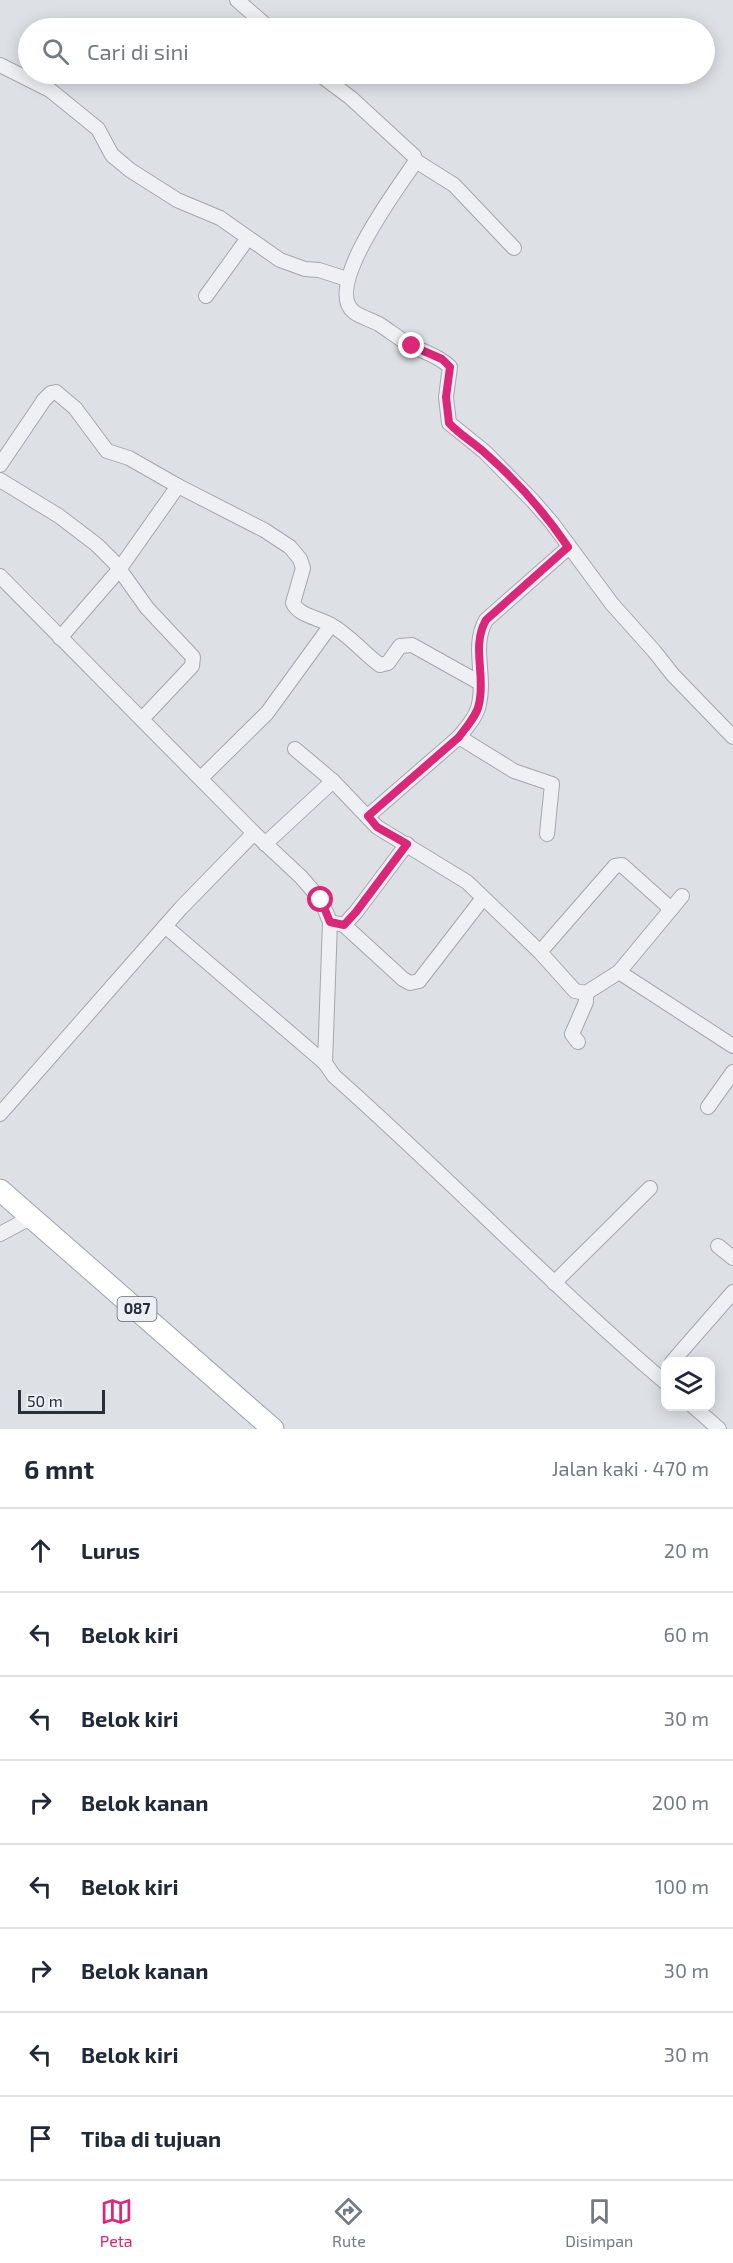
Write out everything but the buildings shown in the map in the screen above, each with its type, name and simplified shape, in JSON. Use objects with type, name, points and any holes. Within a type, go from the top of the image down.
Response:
[{"type":"main road","name":"087","points":[[0,1190],[273,1429]]},
{"type":"street","points":[[237,0],[258,18]]},
{"type":"street","points":[[0,65],[18,74]]},
{"type":"street","points":[[38,84],[50,90],[98,129],[112,155],[130,170],[177,200],[219,219],[280,260],[305,269],[319,270],[347,279]]},
{"type":"street","points":[[332,84],[351,98],[414,156],[416,161],[454,185],[514,248]]},
{"type":"street","points":[[416,161],[360,247],[347,279],[350,307],[354,312],[412,346],[442,359],[450,367],[446,397],[449,423],[485,453],[533,501],[612,604],[673,675],[733,737]]},
{"type":"street","points":[[206,296],[248,238]]},
{"type":"street","points":[[0,465],[44,400],[51,393],[56,392],[75,408],[107,451],[129,458],[264,530],[290,547],[300,559],[303,568],[294,597],[294,607],[331,625],[380,665],[388,663],[400,646],[411,645],[480,683]]},
{"type":"street","points":[[0,480],[59,516],[97,545],[115,563],[118,571],[147,608],[193,657],[192,666],[142,719]]},
{"type":"street","points":[[60,638],[118,571],[178,486]]},
{"type":"street","points":[[368,816],[459,737],[470,723],[479,705],[479,635],[486,620],[568,547]]},
{"type":"street","points":[[0,576],[254,833],[301,877],[337,923],[403,979],[410,982],[419,981],[483,898]]},
{"type":"street","points":[[201,778],[267,713],[331,625]]},
{"type":"street","points":[[459,737],[514,771],[552,784],[547,834]]},
{"type":"street","points":[[296,750],[333,782],[377,827],[467,882],[540,952],[575,991],[586,993],[619,972],[682,896]]},
{"type":"street","points":[[265,844],[333,782]]},
{"type":"street","points":[[0,1114],[165,926],[254,833]]},
{"type":"street","points":[[337,923],[356,912],[407,844]]},
{"type":"street","points":[[540,952],[618,864],[671,909]]},
{"type":"street","points":[[325,1063],[337,923]]},
{"type":"street","points":[[165,926],[325,1063],[334,1076],[469,1199],[554,1283],[661,1374]]},
{"type":"street","points":[[619,972],[733,1046]]},
{"type":"street","points":[[578,1042],[572,1034],[586,1002],[586,993]]},
{"type":"street","points":[[708,1107],[733,1072]]},
{"type":"street","points":[[554,1283],[650,1188]]},
{"type":"street","points":[[0,1234],[32,1217]]},
{"type":"street","points":[[718,1246],[733,1258]]},
{"type":"street","points":[[676,1357],[733,1292]]},
{"type":"street","points":[[698,1411],[719,1429]]},
{"type":"route","points":[[321,900],[330,922],[344,925],[407,844],[377,827],[368,816],[435,759],[459,737],[470,723],[479,705],[479,635],[482,627],[486,620],[568,547],[533,501],[485,453],[449,423],[446,397],[450,367],[442,359],[412,346]]}]
